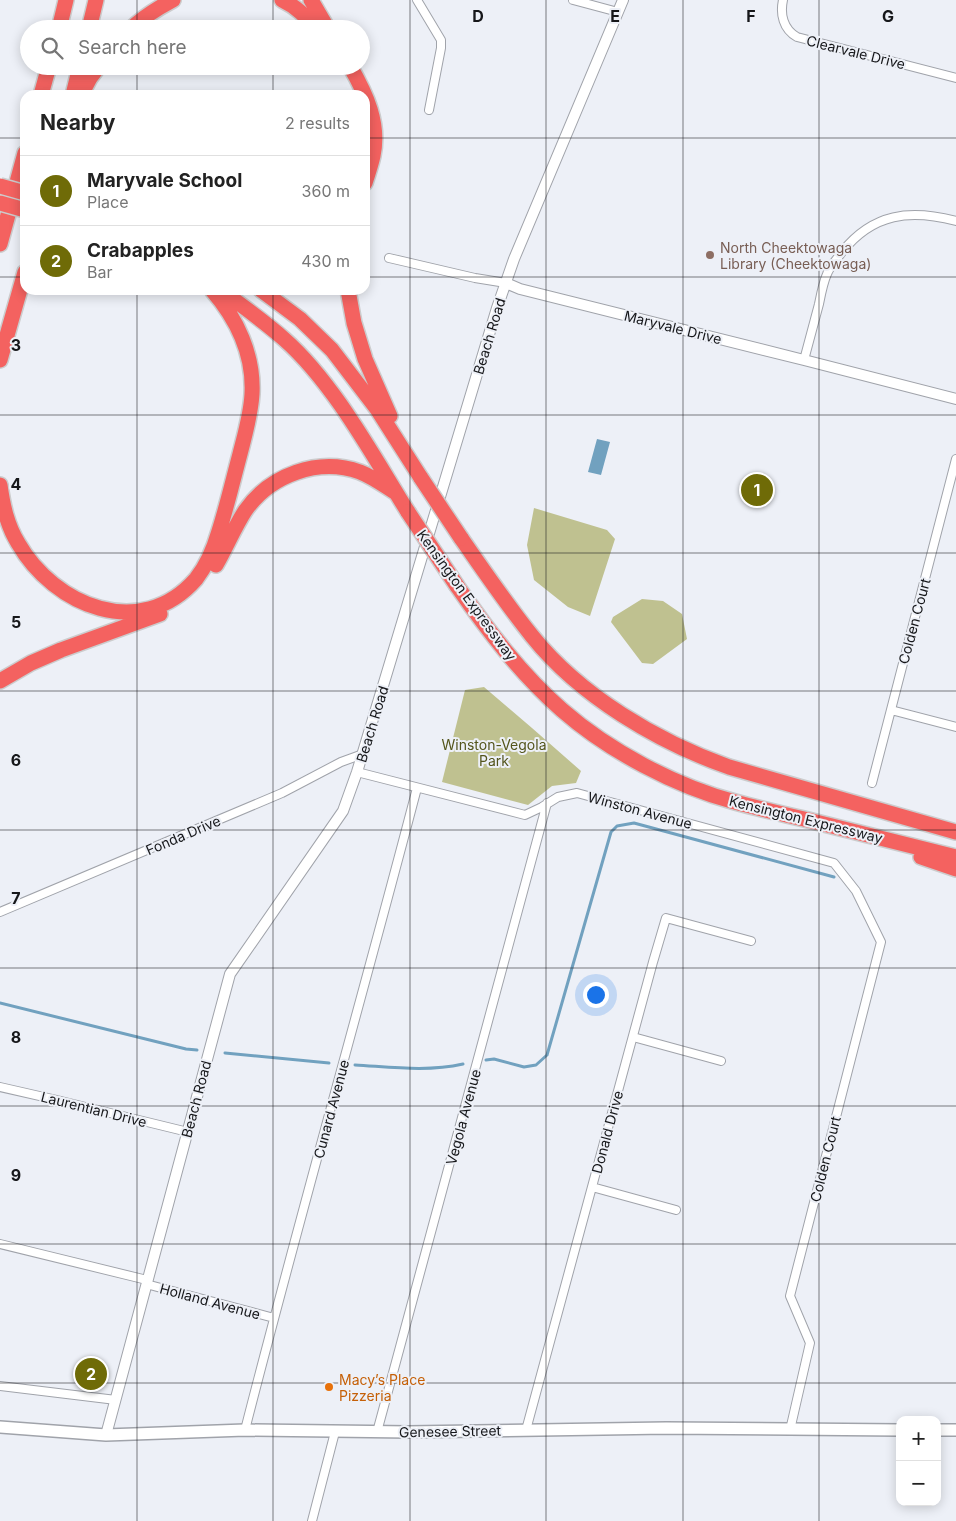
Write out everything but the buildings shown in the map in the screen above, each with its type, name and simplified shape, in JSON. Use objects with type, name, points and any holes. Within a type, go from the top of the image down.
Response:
[{"type":"highway","points":[[55,20],[56,0]]},
{"type":"highway","points":[[61,20],[66,0]]},
{"type":"highway","points":[[91,20],[96,0]]},
{"type":"highway","points":[[141,20],[172,0]]},
{"type":"highway","points":[[282,0],[293,6],[309,20]]},
{"type":"highway","points":[[311,0],[323,20]]},
{"type":"highway","points":[[42,90],[46,75]]},
{"type":"highway","points":[[74,90],[78,75]]},
{"type":"highway","points":[[84,90],[92,75]]},
{"type":"highway","points":[[343,75],[352,90]]},
{"type":"highway","points":[[355,75],[364,90]]},
{"type":"highway","points":[[370,106],[374,120],[375,137],[370,166]]},
{"type":"highway","points":[[0,244],[20,171]]},
{"type":"highway","points":[[0,186],[20,192]]},
{"type":"highway","points":[[0,204],[20,209]]},
{"type":"highway","points":[[0,360],[20,290]]},
{"type":"highway","points":[[0,485],[4,508],[17,543],[41,575],[58,590],[96,608],[120,612],[137,611],[164,604],[188,587],[206,564],[220,531],[250,414],[252,394],[251,372],[242,335],[230,313],[216,295]]},
{"type":"highway","name":"Kensington Expressway","points":[[227,295],[285,340],[313,370],[335,398],[408,512],[481,620],[519,667],[563,711],[605,742],[657,772],[691,787],[734,802],[956,857]]},
{"type":"highway","name":"Kensington Expressway","points":[[268,295],[300,320],[332,350],[377,408],[460,538],[532,637],[576,681],[654,734],[706,759],[956,832]]},
{"type":"highway","points":[[349,295],[354,323],[365,359],[413,465]]},
{"type":"highway","points":[[0,681],[31,662],[160,614],[180,604],[205,581],[245,511],[258,495],[284,478],[316,467],[339,467],[360,472],[396,493]]},
{"type":"highway","points":[[827,825],[956,870]]},
{"type":"main road","name":"Genesee Street","points":[[0,1427],[106,1435],[245,1430],[377,1432],[666,1428],[896,1430]]},
{"type":"main road","points":[[941,1430],[956,1430]]},
{"type":"street","points":[[417,0],[441,40],[429,110]]},
{"type":"street","points":[[573,0],[618,12]]},
{"type":"street","name":"Beach Road","points":[[106,1435],[230,974],[343,811],[363,754],[514,259],[624,0]]},
{"type":"street","name":"Clearvale Drive","points":[[783,0],[781,7],[783,21],[788,29],[797,36],[956,78]]},
{"type":"street","points":[[804,360],[826,275],[851,241],[876,223],[894,217],[925,214],[956,221]]},
{"type":"street","name":"Maryvale Drive","points":[[388,258],[475,278],[506,283],[520,289],[956,399]]},
{"type":"street","name":"Colden Court","points":[[872,783],[956,459]]},
{"type":"street","points":[[891,710],[956,727]]},
{"type":"street","name":"Fonda Drive","points":[[0,912],[282,793],[341,762],[363,754]]},
{"type":"street","name":"Winston Avenue","points":[[357,772],[525,815],[558,797],[577,793],[834,863],[856,891]]},
{"type":"street","name":"Cunard Avenue","points":[[245,1430],[417,788]]},
{"type":"street","name":"Vegola Avenue","points":[[377,1432],[548,803]]},
{"type":"street","name":"Colden Court","points":[[790,1430],[810,1343],[790,1296],[881,942],[856,891]]},
{"type":"street","name":"Donald Drive","points":[[526,1430],[666,918],[751,941]]},
{"type":"street","points":[[633,1037],[721,1061]]},
{"type":"street","name":"Laurentian Drive","points":[[0,1087],[188,1132]]},
{"type":"street","points":[[592,1187],[676,1210]]},
{"type":"street","points":[[0,1244],[147,1282]]},
{"type":"street","name":"Holland Avenue","points":[[147,1282],[274,1318]]},
{"type":"street","points":[[0,1386],[116,1400]]},
{"type":"street","points":[[312,1521],[335,1432]]},
{"type":"green space","points":[[534,508],[607,530],[615,539],[590,616],[568,607],[534,580],[527,545]]},
{"type":"green space","points":[[642,599],[663,601],[682,614],[687,639],[653,664],[642,663],[611,622],[613,617]]},
{"type":"green space","name":"Winston-Vegola Park","points":[[484,687],[581,771],[576,783],[552,786],[528,805],[442,782],[465,690]]},
{"type":"water","points":[[597,439],[610,442],[601,475],[588,472]]},
{"type":"waterway","points":[[486,1060],[494,1059],[524,1067],[536,1065],[547,1055],[611,832],[617,826],[634,823],[834,877]]},
{"type":"waterway","points":[[0,1003],[186,1049],[197,1050]]},
{"type":"waterway","points":[[225,1053],[329,1063]]},
{"type":"waterway","points":[[355,1065],[436,1068],[463,1064]]},
{"type":"place","name":"North Cheektowaga Library (Cheektowaga)","points":[[710,255]]},
{"type":"place","name":"Maryvale School","points":[[757,490]]},
{"type":"place","name":"Crabapples","points":[[91,1374]]},
{"type":"place","name":"Macy’s Place Pizzeria","points":[[329,1387]]}]
